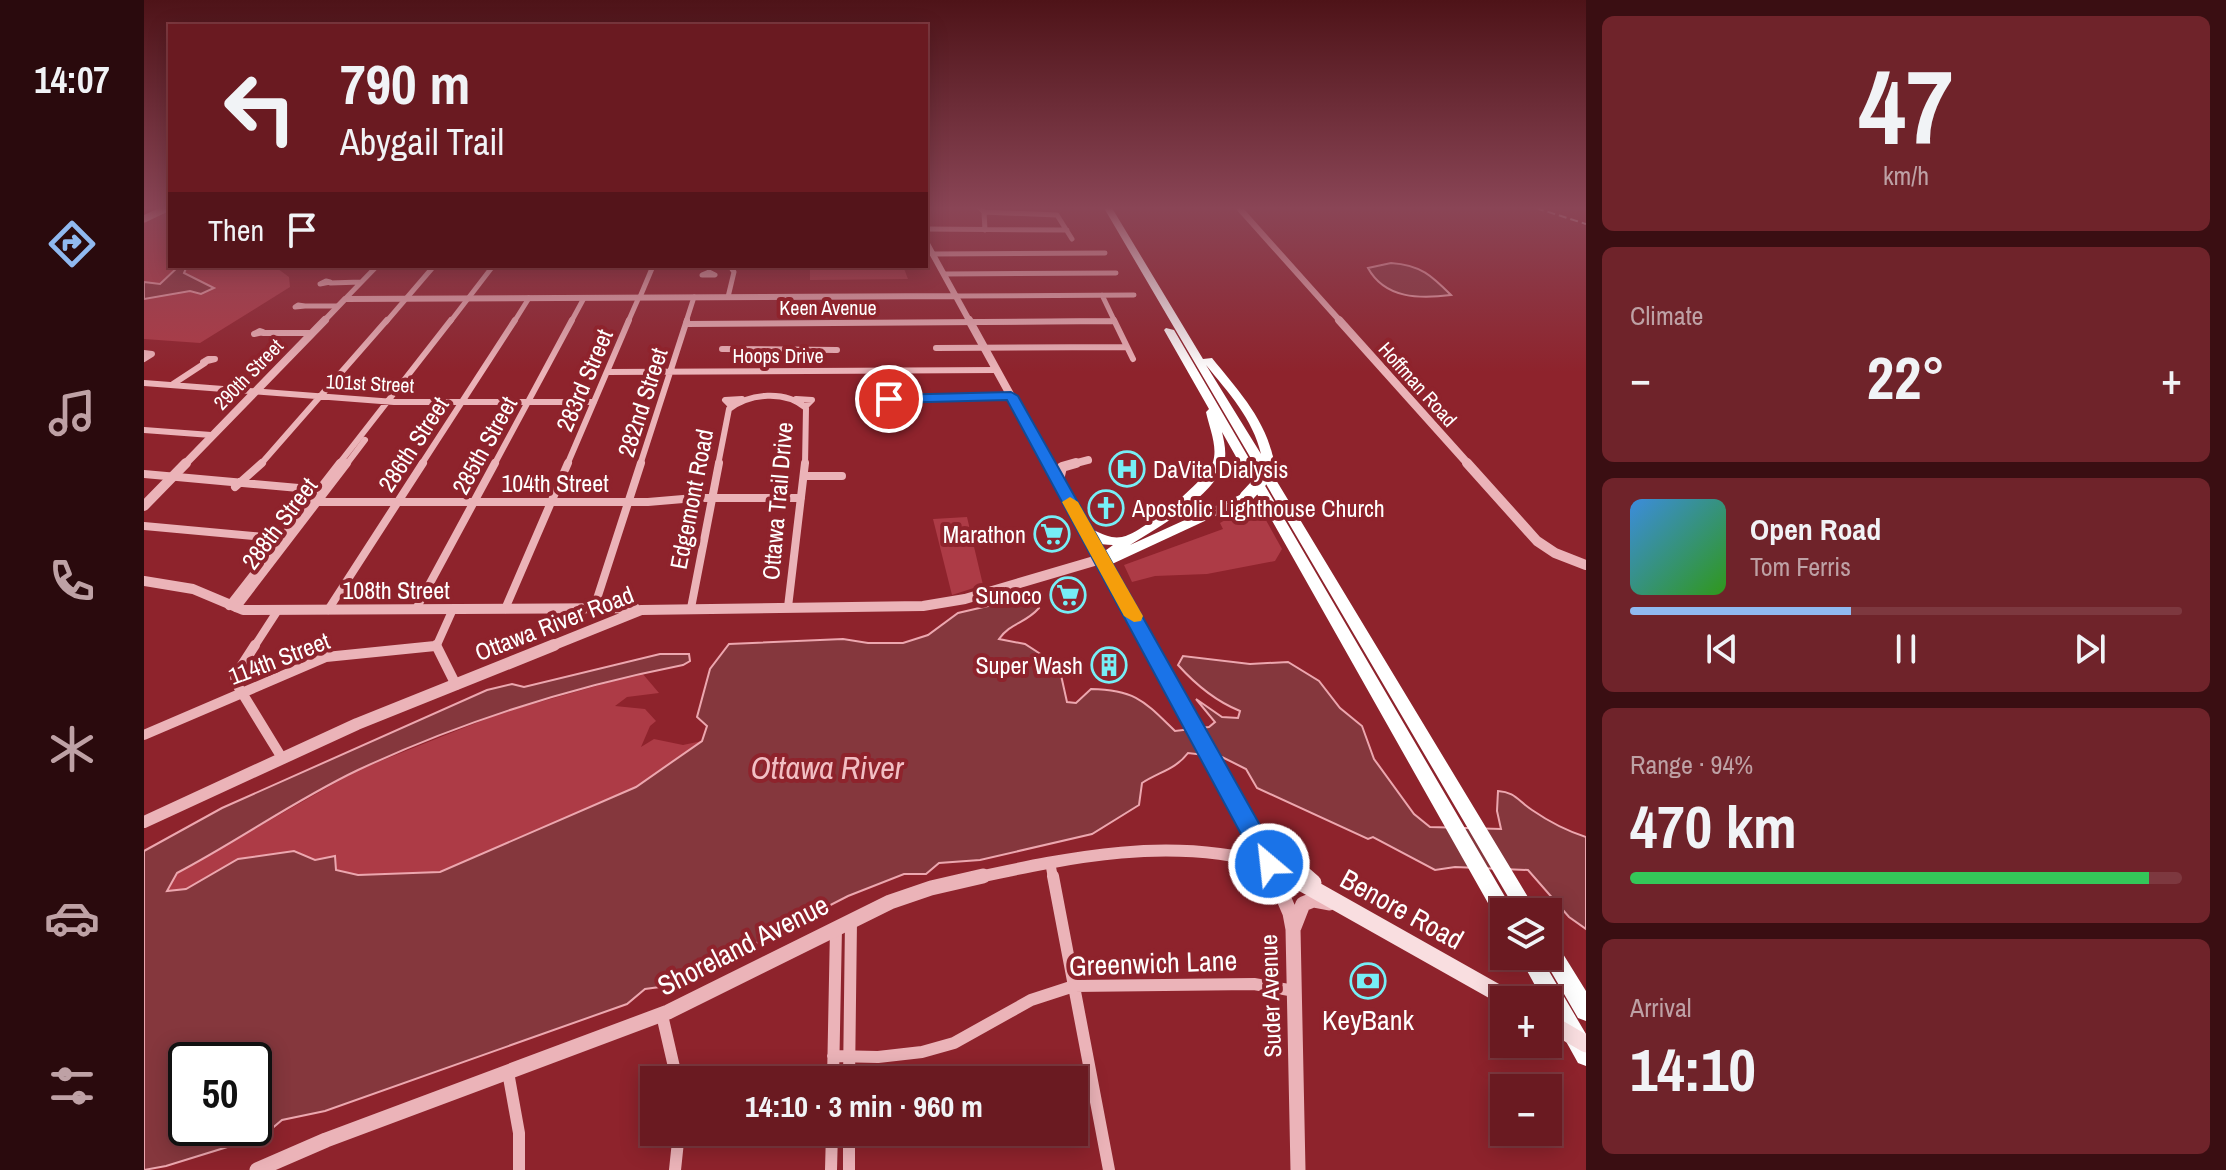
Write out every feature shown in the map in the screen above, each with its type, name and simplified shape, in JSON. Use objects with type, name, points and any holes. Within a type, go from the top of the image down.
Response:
[{"type":"highway","points":[[1130,263],[1495,898]]},
{"type":"highway","points":[[1140,263],[1519,898]]},
{"type":"highway","points":[[1102,561],[1246,497],[1260,482],[1267,457],[1263,439],[1245,410],[1172,316]]},
{"type":"highway","points":[[1102,561],[1189,499],[1213,476],[1219,451],[1209,400]]},
{"type":"highway","points":[[1085,531],[1102,541],[1126,541]]},
{"type":"highway","points":[[1537,970],[1586,1055]]},
{"type":"highway","points":[[1562,970],[1586,1011]]},
{"type":"main road","name":"Suder Avenue","points":[[1102,561],[1269,864]]},
{"type":"main road","points":[[1250,828],[1332,899]]},
{"type":"main road","name":"Benore Road","points":[[1269,864],[1490,989]]},
{"type":"main road","points":[[1562,1030],[1586,1044]]},
{"type":"street","name":"Suder Avenue","points":[[937,263],[1102,561]]},
{"type":"street","name":"Hoffman Road","points":[[1288,263],[1537,541],[1555,553],[1586,565]]},
{"type":"street","name":"290th Street","points":[[144,506],[375,268]]},
{"type":"street","points":[[238,485],[267,459],[432,268]]},
{"type":"street","name":"288th Street","points":[[233,607],[492,268]]},
{"type":"street","name":"283rd Street","points":[[505,609],[652,268]]},
{"type":"street","points":[[728,297],[733,275],[731,268]]},
{"type":"street","points":[[944,274],[1116,273]]},
{"type":"street","points":[[715,275],[733,275]]},
{"type":"street","points":[[330,283],[361,282]]},
{"type":"street","points":[[1102,295],[1133,359]]},
{"type":"street","points":[[345,299],[1134,295]]},
{"type":"street","name":"282nd Street","points":[[594,608],[694,297]]},
{"type":"street","name":"286th Street","points":[[328,610],[529,298]]},
{"type":"street","name":"285th Street","points":[[416,609],[584,298]]},
{"type":"street","points":[[304,306],[337,306]]},
{"type":"street","name":"Keen Avenue","points":[[686,324],[1114,321]]},
{"type":"street","points":[[263,333],[310,333]]},
{"type":"street","points":[[936,348],[1127,347]]},
{"type":"street","points":[[722,349],[837,350]]},
{"type":"street","points":[[798,371],[801,350]]},
{"type":"street","points":[[172,385],[205,363]]},
{"type":"street","name":"Hoops Drive","points":[[607,372],[997,370]]},
{"type":"street","name":"101st Street","points":[[144,383],[390,402],[594,402]]},
{"type":"street","points":[[880,427],[879,407],[885,400],[899,397],[1011,396]]},
{"type":"street","name":"Ottawa Trail Drive","points":[[737,403],[799,402],[805,476],[788,607]]},
{"type":"street","name":"Edgemont Road","points":[[691,608],[712,498],[737,403]]},
{"type":"street","points":[[144,430],[211,435]]},
{"type":"street","points":[[1059,482],[1062,467],[1088,460]]},
{"type":"street","name":"104th Street","points":[[144,476],[396,503],[801,498]]},
{"type":"street","points":[[805,476],[842,476]]},
{"type":"street","points":[[144,526],[285,539]]},
{"type":"street","name":"288th Street","points":[[233,607],[240,592],[285,539]]},
{"type":"street","name":"Ottawa River Road","points":[[144,822],[282,758],[621,613],[653,608],[944,603],[1102,561]]},
{"type":"street","name":"108th Street","points":[[144,581],[185,586],[233,607],[278,610],[594,608],[621,613]]},
{"type":"street","points":[[216,599],[240,592]]},
{"type":"street","points":[[453,609],[435,646],[456,685]]},
{"type":"street","points":[[278,610],[238,667],[236,683],[282,758]]},
{"type":"street","name":"114th Street","points":[[144,735],[338,654],[435,646]]},
{"type":"street","points":[[1235,854],[1246,847],[1250,828]]},
{"type":"street","name":"Shoreland Avenue","points":[[257,1170],[328,1139],[662,1015],[717,990],[851,919],[921,891],[1105,853],[1144,850],[1235,854],[1269,864]]},
{"type":"street","points":[[1050,862],[1109,1170]]},
{"type":"street","name":"Suder Avenue","points":[[1269,864],[1290,913],[1293,929],[1298,1170]]},
{"type":"street","points":[[1293,929],[1298,910],[1313,900],[1350,910]]},
{"type":"street","points":[[849,1066],[851,919]]},
{"type":"street","points":[[833,1066],[836,927]]},
{"type":"street","name":"Greenwich Lane","points":[[833,1056],[922,1052],[954,1043],[1031,1000],[1074,986],[1254,984],[1296,991]]},
{"type":"street","points":[[662,1015],[674,1066]]},
{"type":"street","points":[[508,1072],[519,1133],[519,1170]]},
{"type":"street","points":[[675,1170],[678,1146]]},
{"type":"street","points":[[831,1170],[832,1146]]},
{"type":"street","points":[[849,1146],[849,1170]]},
{"type":"shaded area","points":[[144,263],[168,263],[168,268],[277,268],[289,277],[290,287],[200,343],[144,339]]},
{"type":"shaded area","points":[[810,268],[904,268],[908,279],[810,280]]},
{"type":"shaded area","points":[[1251,505],[1262,513],[1282,549],[1275,561],[1207,574],[1155,576],[1132,582],[1124,565],[1223,529],[1220,523]]},
{"type":"shaded area","points":[[967,517],[983,585],[952,595],[933,519]]},
{"type":"shaded area","points":[[642,673],[659,693],[627,697],[615,706],[645,709],[656,721],[650,726],[641,747],[654,739],[683,745],[702,741],[636,787],[440,872],[358,875],[336,870],[294,851],[238,860],[186,889],[166,892],[177,873],[358,770],[501,713]]},
{"type":"water","points":[[1391,263],[1410,266],[1425,273],[1451,295],[1404,295],[1384,286],[1368,268]]},
{"type":"water","points":[[177,268],[186,268],[184,273],[214,288],[201,294],[190,291],[144,299],[144,282],[160,284]]},
{"type":"water","name":"Ottawa River","points":[[1018,599],[1035,601],[1039,608],[999,639],[1025,644],[1059,666],[1067,702],[1076,703],[1091,689],[1119,692],[1147,705],[1175,731],[1209,727],[1215,722],[1196,699],[1222,717],[1238,718],[1240,711],[1214,697],[1192,679],[1178,665],[1183,656],[1250,664],[1288,662],[1319,681],[1340,708],[1362,726],[1374,759],[1414,814],[1430,827],[1501,829],[1497,811],[1498,791],[1513,795],[1551,822],[1586,837],[1586,929],[1562,909],[1562,898],[1552,898],[1528,870],[1455,867],[1435,870],[1373,837],[1368,839],[1257,788],[1246,769],[1222,757],[1188,753],[1173,767],[1142,783],[1139,805],[1092,834],[980,860],[939,863],[926,874],[904,874],[848,896],[675,985],[645,989],[627,1004],[325,1111],[282,1120],[272,1128],[272,1042],[168,1042],[168,1146],[231,1146],[144,1170],[144,851],[222,808],[487,690],[512,684],[524,687],[660,654],[689,654],[690,661],[683,665],[599,684],[517,708],[436,736],[358,770],[177,873],[167,891],[186,889],[238,859],[294,851],[315,860],[335,856],[336,870],[358,875],[440,872],[636,787],[702,741],[707,726],[697,717],[710,669],[729,644],[843,639],[903,643],[928,635],[958,613]]},
{"type":"slow traffic","points":[[1070,502],[1134,616]]},
{"type":"place","name":"DaVita Dialysis","points":[[1127,469]]},
{"type":"place","name":"Apostolic Lighthouse Church","points":[[1106,508]]},
{"type":"place","name":"Marathon","points":[[1052,534]]},
{"type":"place","name":"Sunoco","points":[[1068,595]]},
{"type":"place","name":"Super Wash","points":[[1109,665]]},
{"type":"place","name":"KeyBank","points":[[1368,981]]},
{"type":"route","points":[[889,399],[1011,396],[1269,864]]}]
